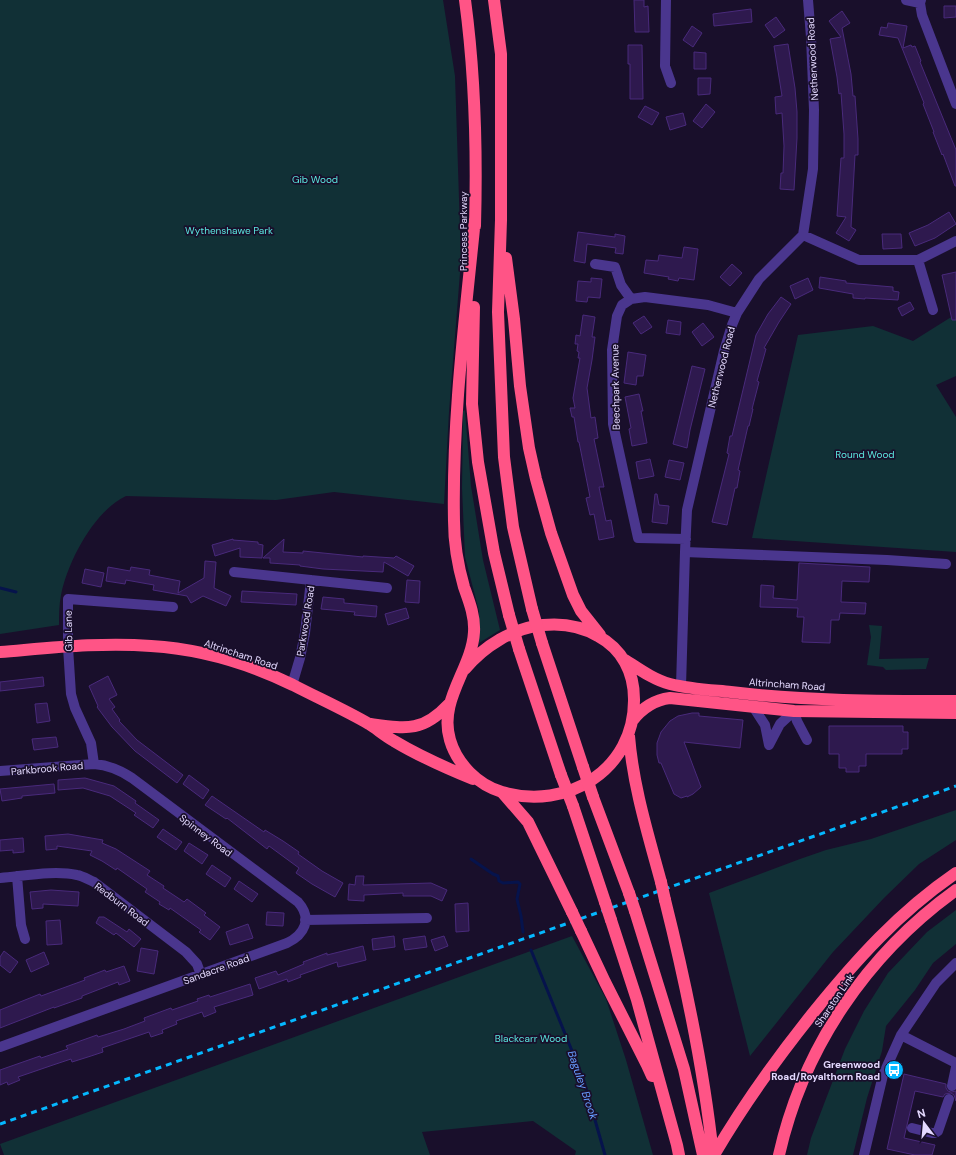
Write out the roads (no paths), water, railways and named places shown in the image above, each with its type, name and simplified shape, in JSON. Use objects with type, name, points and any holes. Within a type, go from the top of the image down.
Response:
[{"type":"highway","name":"Princess Parkway","points":[[465,0],[470,45],[474,142],[475,219],[472,404],[478,462],[494,553],[519,649],[637,1000],[678,1150]]},
{"type":"highway","points":[[494,0],[501,54],[501,220],[498,312],[502,425],[504,457],[513,527],[532,609],[542,643],[593,797],[629,893],[684,1069],[702,1150]]},
{"type":"highway","points":[[465,669],[472,644],[474,623],[460,568],[454,523],[455,431],[457,396],[475,219]]},
{"type":"highway","points":[[501,220],[514,318],[520,386],[529,448],[536,479],[549,527],[573,595],[581,611],[601,638]]},
{"type":"highway","points":[[553,624],[587,630],[601,638],[617,651],[624,659],[632,676],[634,711],[621,751],[612,763],[599,774],[580,786],[562,794],[543,797],[522,797],[495,790],[480,781],[465,767],[453,748],[448,732],[447,721],[449,704],[458,681],[465,669],[479,653],[499,640],[514,633],[536,626],[553,624]]},
{"type":"highway","name":"Altrincham Road","points":[[0,652],[68,647],[128,645],[172,648],[214,656],[249,667],[292,684],[368,724],[393,741],[417,754],[452,771],[480,781]]},
{"type":"highway","name":"Altrincham Road","points":[[624,659],[640,670],[661,681],[681,686],[759,695],[814,699],[956,700]]},
{"type":"highway","points":[[714,1155],[705,1089],[680,960],[642,811],[632,760],[630,727],[649,704],[670,698],[794,712],[956,713]]},
{"type":"highway","name":"Altrincham Road","points":[[368,724],[398,728],[414,727],[421,725],[434,717],[449,704]]},
{"type":"highway","points":[[502,792],[521,812],[528,822],[605,982],[647,1065],[678,1150]]},
{"type":"highway","points":[[714,1155],[730,1128],[776,1061],[839,980],[897,920],[919,900],[956,873]]},
{"type":"highway","name":"Sharston Link","points":[[779,1155],[790,1115],[814,1056],[852,992],[887,950],[906,931],[928,911],[956,890]]},
{"type":"street","points":[[666,0],[665,66],[671,83]]},
{"type":"street","name":"Netherwood Road","points":[[681,686],[686,520],[689,501],[724,351],[737,313],[759,279],[803,235],[813,169],[814,110],[808,0]]},
{"type":"street","points":[[906,0],[920,1],[922,15],[956,104]]},
{"type":"street","points":[[803,235],[859,260],[918,260],[956,241]]},
{"type":"street","points":[[918,260],[934,310]]},
{"type":"street","points":[[595,264],[615,267],[621,285],[631,299],[645,297],[708,306],[737,313]]},
{"type":"street","name":"Beechpark Avenue","points":[[631,299],[622,305],[617,316],[612,350],[613,424],[638,538],[686,539]]},
{"type":"street","points":[[685,552],[887,560],[946,564]]},
{"type":"street","name":"Parkwood Road","points":[[234,572],[387,588]]},
{"type":"street","name":"Parkwood Road","points":[[292,684],[305,633],[311,580]]},
{"type":"street","name":"Gib Lane","points":[[94,764],[91,743],[75,708],[71,694],[68,647],[68,599],[173,607]]},
{"type":"street","points":[[754,708],[765,725],[769,745],[780,724],[794,712],[806,740]]},
{"type":"street","name":"Parkbrook Road","points":[[0,771],[94,764]]},
{"type":"street","name":"Spinney Road","points":[[94,764],[102,764],[115,768],[132,778],[298,902],[304,910],[306,920]]},
{"type":"street","name":"Redburn Road","points":[[0,878],[60,873],[79,875],[94,882],[186,952],[197,964],[201,974]]},
{"type":"street","points":[[18,876],[21,925],[25,939]]},
{"type":"street","points":[[306,920],[427,918]]},
{"type":"street","name":"Sandacre Road","points":[[0,1047],[294,940],[301,933],[306,920]]},
{"type":"street","points":[[864,1155],[883,1075],[901,1035],[936,983],[956,963]]},
{"type":"street","points":[[901,1035],[956,1063]]},
{"type":"street","points":[[952,1086],[956,1067]]},
{"type":"street","points":[[912,1128],[932,1133],[938,1131],[949,1099]]},
{"type":"waterway","name":"Baguley Brook","points":[[0,588],[16,592]]},
{"type":"waterway","name":"Baguley Brook","points":[[471,859],[498,876],[499,881],[503,883],[518,882],[520,884],[517,899],[523,932]]},
{"type":"waterway","name":"Baguley Brook","points":[[531,950],[583,1078],[605,1155]]},
{"type":"railway","points":[[0,1124],[956,786]]},
{"type":"place","name":"Greenwood Road/Royalthorn Road","points":[[894,1070]]},
{"type":"park label","name":"Gib Wood","points":[[315,179]]},
{"type":"park label","name":"Wythenshawe Park","points":[[229,230]]},
{"type":"park label","name":"Round Wood","points":[[865,454]]},
{"type":"park label","name":"Blackcarr Wood","points":[[531,1038]]}]
